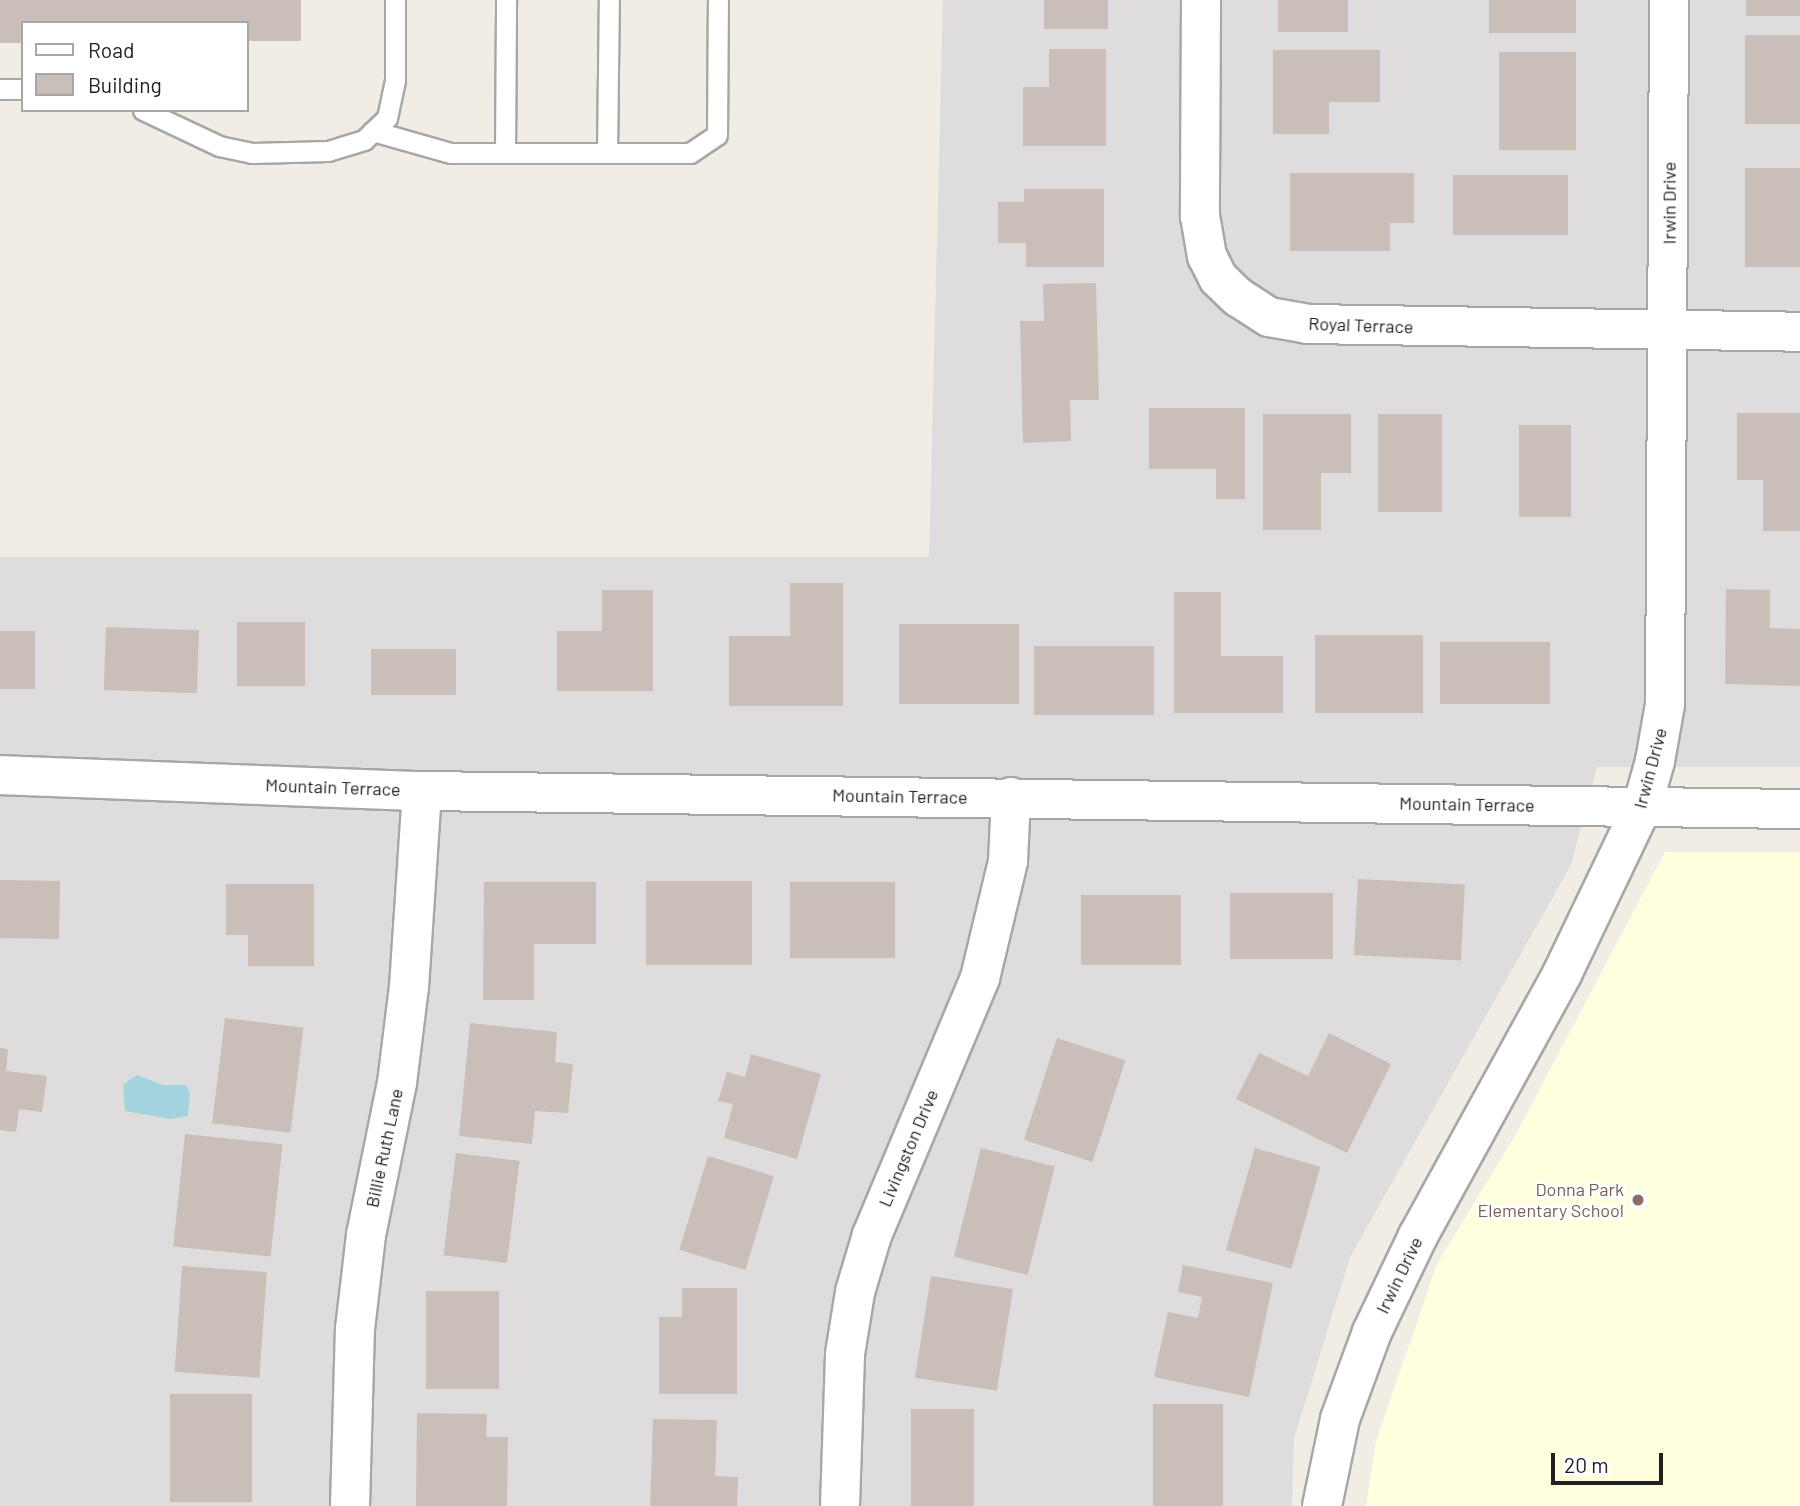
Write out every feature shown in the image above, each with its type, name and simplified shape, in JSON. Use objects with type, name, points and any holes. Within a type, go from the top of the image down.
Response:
[{"type":"street","name":"Royal Terrace","points":[[1201,0],[1200,216],[1207,256],[1218,278],[1238,297],[1269,317],[1307,324],[1669,332],[1800,332]]},
{"type":"street","name":"Irwin Drive","points":[[1322,1506],[1340,1419],[1372,1332],[1418,1236],[1562,974],[1642,807],[1665,704],[1669,0]]},
{"type":"street","name":"Mountain Terrace","points":[[0,775],[422,790],[1800,809]]},
{"type":"street","name":"Billie Ruth Lane","points":[[350,1506],[355,1329],[366,1235],[397,1083],[409,987],[422,790]]},
{"type":"street","name":"Livingston Drive","points":[[840,1506],[845,1354],[855,1292],[872,1235],[980,978],[1008,861],[1011,797]]},
{"type":"lane","points":[[147,112],[219,146],[252,153],[328,151],[364,140],[387,118],[395,81],[395,0]]},
{"type":"lane","points":[[505,153],[506,0]]},
{"type":"lane","points":[[607,153],[609,0]]},
{"type":"lane","points":[[373,131],[451,153],[690,153],[717,135],[719,0]]},
{"type":"lane","points":[[0,89],[21,89]]},
{"type":"shaded area","points":[[943,0],[1800,0],[1800,767],[1597,767],[1571,865],[1350,1257],[1294,1439],[1292,1506],[0,1506],[0,557],[929,557]]},
{"type":"shaded area","name":"Donna Park Elementary School","points":[[1665,852],[1800,852],[1800,1506],[1366,1506],[1376,1441],[1437,1264],[1515,1136]]},
{"type":"water","points":[[137,1075],[162,1085],[186,1085],[190,1093],[188,1116],[171,1119],[125,1111],[123,1085]]},
{"type":"building","points":[[0,0],[301,0],[301,41],[248,41],[248,21],[21,21],[21,43],[0,43]]},
{"type":"building","points":[[1044,0],[1108,0],[1108,29],[1044,29]]},
{"type":"building","points":[[1278,0],[1348,0],[1348,32],[1278,32]]},
{"type":"building","points":[[1489,0],[1576,0],[1576,33],[1489,33]]},
{"type":"building","points":[[1746,0],[1800,0],[1800,16],[1746,16]]},
{"type":"building","points":[[1745,35],[1800,35],[1800,124],[1745,124]]},
{"type":"building","points":[[1049,49],[1106,49],[1106,146],[1023,146],[1023,87],[1049,87]]},
{"type":"building","points":[[1273,50],[1380,50],[1380,102],[1329,102],[1329,134],[1273,134]]},
{"type":"building","points":[[1499,52],[1576,52],[1576,150],[1499,150]]},
{"type":"building","points":[[1745,168],[1800,168],[1800,267],[1745,267]]},
{"type":"building","points":[[1290,173],[1414,173],[1414,223],[1390,223],[1390,251],[1290,251]]},
{"type":"building","points":[[1453,175],[1568,175],[1568,235],[1453,235]]},
{"type":"building","points":[[1024,189],[1104,189],[1104,267],[1026,267],[1026,243],[998,243],[998,202],[1024,202]]},
{"type":"building","points":[[1096,283],[1099,400],[1070,400],[1071,441],[1023,443],[1020,321],[1044,321],[1043,284]]},
{"type":"building","points":[[1149,408],[1245,408],[1245,499],[1216,499],[1216,469],[1149,469]]},
{"type":"building","points":[[1737,413],[1800,413],[1800,531],[1763,531],[1763,480],[1737,480]]},
{"type":"building","points":[[1263,414],[1351,414],[1351,473],[1321,473],[1321,530],[1263,530]]},
{"type":"building","points":[[1378,414],[1442,414],[1442,512],[1378,512]]},
{"type":"building","points":[[1519,425],[1571,425],[1571,517],[1519,517]]},
{"type":"building","points":[[790,583],[843,583],[843,706],[729,706],[729,636],[790,636]]},
{"type":"building","points":[[1726,589],[1770,590],[1770,628],[1800,629],[1800,686],[1725,684]]},
{"type":"building","points":[[602,590],[653,590],[653,691],[557,691],[557,631],[602,631]]},
{"type":"building","points":[[1174,592],[1221,592],[1221,656],[1283,656],[1283,713],[1174,713]]},
{"type":"building","points":[[237,622],[305,622],[305,686],[237,686]]},
{"type":"building","points":[[899,624],[1019,624],[1019,704],[899,704]]},
{"type":"building","points":[[106,627],[199,630],[197,693],[104,690]]},
{"type":"building","points":[[0,631],[35,631],[35,689],[0,689]]},
{"type":"building","points":[[1315,635],[1423,635],[1423,713],[1315,713]]},
{"type":"building","points":[[1440,642],[1550,642],[1550,704],[1440,704]]},
{"type":"building","points":[[1034,646],[1154,646],[1154,715],[1034,715]]},
{"type":"building","points":[[371,649],[456,649],[456,695],[371,695]]},
{"type":"building","points":[[1358,879],[1465,885],[1461,960],[1354,955]]},
{"type":"building","points":[[0,880],[60,881],[59,939],[0,938]]},
{"type":"building","points":[[646,881],[752,881],[752,965],[646,965]]},
{"type":"building","points":[[484,882],[596,882],[596,944],[534,944],[534,1000],[483,1000]]},
{"type":"building","points":[[790,882],[895,882],[895,958],[790,958]]},
{"type":"building","points":[[226,884],[314,884],[314,966],[248,966],[248,935],[226,935]]},
{"type":"building","points":[[1230,893],[1333,893],[1333,959],[1230,959]]},
{"type":"building","points":[[1081,895],[1181,895],[1181,965],[1081,965]]},
{"type":"building","points":[[225,1018],[303,1028],[290,1133],[212,1123]]},
{"type":"building","points":[[470,1023],[557,1032],[555,1062],[573,1064],[568,1113],[535,1111],[532,1144],[459,1136]]},
{"type":"building","points":[[1329,1033],[1391,1064],[1347,1153],[1236,1099],[1259,1053],[1308,1076]]},
{"type":"building","points":[[1057,1038],[1125,1060],[1092,1162],[1024,1140]]},
{"type":"building","points":[[0,1048],[8,1049],[6,1071],[47,1076],[42,1112],[19,1109],[16,1132],[0,1130]]},
{"type":"building","points":[[751,1054],[821,1074],[797,1159],[724,1138],[733,1104],[718,1101],[727,1072],[745,1077]]},
{"type":"building","points":[[185,1134],[282,1144],[271,1257],[173,1246]]},
{"type":"building","points":[[981,1148],[1055,1166],[1028,1275],[954,1257]]},
{"type":"building","points":[[1255,1148],[1320,1167],[1291,1269],[1226,1250]]},
{"type":"building","points":[[456,1153],[520,1161],[507,1263],[443,1255]]},
{"type":"building","points":[[708,1156],[774,1176],[745,1270],[679,1250]]},
{"type":"building","points":[[1183,1265],[1273,1283],[1249,1397],[1154,1377],[1168,1312],[1198,1318],[1202,1297],[1178,1292]]},
{"type":"building","points":[[182,1266],[267,1272],[259,1378],[175,1372]]},
{"type":"building","points":[[931,1276],[1013,1289],[997,1391],[915,1378]]},
{"type":"building","points":[[682,1288],[737,1288],[737,1394],[659,1394],[659,1317],[682,1317]]},
{"type":"building","points":[[426,1291],[499,1291],[499,1389],[426,1389]]},
{"type":"building","points":[[170,1394],[252,1394],[252,1502],[170,1502]]},
{"type":"building","points":[[1153,1404],[1223,1404],[1223,1506],[1153,1506]]},
{"type":"building","points":[[911,1409],[974,1409],[974,1506],[911,1506]]},
{"type":"building","points":[[417,1413],[487,1414],[486,1437],[508,1437],[507,1506],[416,1506]]},
{"type":"building","points":[[653,1419],[717,1420],[715,1476],[738,1477],[737,1506],[650,1506]]},
{"type":"place","name":"Donna Park Elementary School","points":[[1638,1200]]}]
